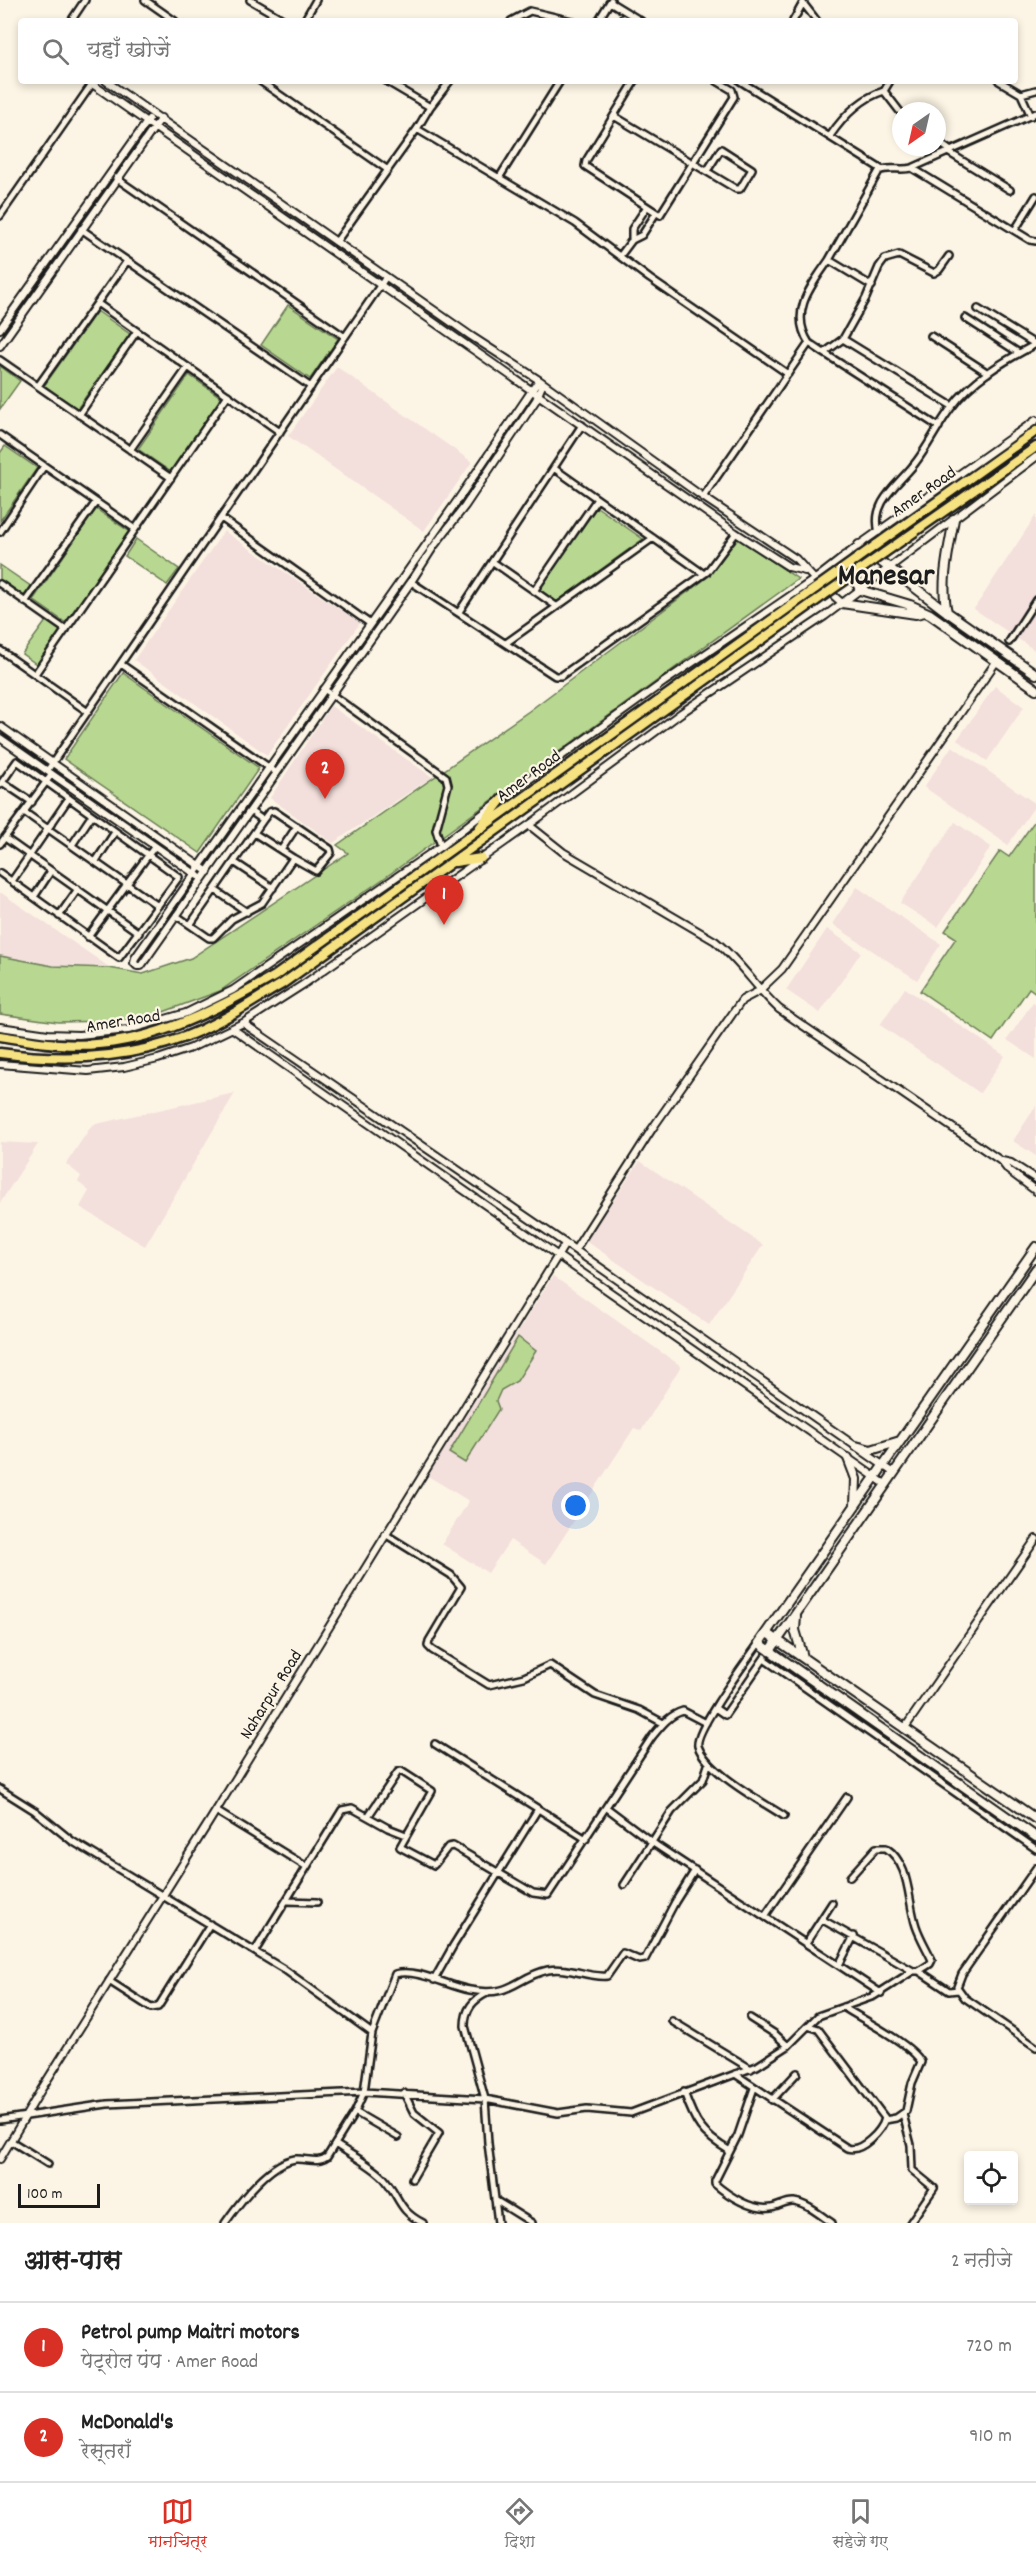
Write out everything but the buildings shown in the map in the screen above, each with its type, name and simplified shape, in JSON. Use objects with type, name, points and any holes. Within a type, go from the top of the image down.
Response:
[{"type":"highway","name":"Amer Road","points":[[0,1036],[61,1044],[111,1043],[170,1029],[214,1011],[275,976],[474,835],[815,584],[876,544],[1036,431]]},
{"type":"highway","name":"Amer Road","points":[[0,1053],[57,1058],[103,1057],[150,1048],[218,1022],[282,984],[824,595],[1036,447]]},
{"type":"highway","points":[[474,835],[502,799]]},
{"type":"highway","points":[[451,863],[481,858]]},
{"type":"main road","points":[[947,612],[945,585],[954,519]]},
{"type":"main road","points":[[859,545],[947,612],[1036,674]]},
{"type":"main road","points":[[845,556],[860,590],[926,612],[1036,689]]},
{"type":"main road","points":[[842,603],[910,614],[926,612]]},
{"type":"main road","points":[[1036,1247],[759,1643],[1036,1837]]},
{"type":"main road","points":[[770,1651],[1036,1269]]},
{"type":"main road","points":[[856,1446],[871,1450],[901,1441]]},
{"type":"main road","points":[[848,1458],[856,1479],[855,1506]]},
{"type":"main road","points":[[797,1612],[795,1630],[803,1659]]},
{"type":"main road","points":[[767,1633],[1036,1819]]},
{"type":"street","points":[[73,18],[85,0]]},
{"type":"street","points":[[145,0],[171,18]]},
{"type":"street","points":[[250,0],[281,18]]},
{"type":"street","points":[[306,18],[316,0]]},
{"type":"street","points":[[599,18],[610,1],[636,18]]},
{"type":"street","points":[[795,18],[803,3],[815,18]]},
{"type":"street","points":[[515,18],[530,11],[559,18]]},
{"type":"street","points":[[0,216],[90,84]]},
{"type":"street","points":[[94,84],[736,533],[789,567],[805,571]]},
{"type":"street","points":[[110,84],[386,277],[541,381],[703,497],[796,559],[815,584],[842,603]]},
{"type":"street","points":[[264,84],[388,170]]},
{"type":"street","points":[[391,84],[430,107]]},
{"type":"street","points":[[336,242],[448,84]]},
{"type":"street","points":[[499,178],[558,84]]},
{"type":"street","points":[[633,84],[585,166],[660,215],[734,97],[732,90],[722,84]]},
{"type":"street","points":[[746,84],[881,169],[899,171],[950,152],[1033,114],[1021,94],[1004,84]]},
{"type":"street","points":[[830,136],[856,106],[884,91],[888,84]]},
{"type":"street","points":[[1021,94],[1036,90]]},
{"type":"street","points":[[884,91],[892,102]]},
{"type":"street","points":[[0,329],[153,113]]},
{"type":"street","points":[[614,116],[738,190],[752,169],[721,149],[707,171]]},
{"type":"street","points":[[0,346],[116,178],[161,118]]},
{"type":"street","points":[[417,129],[575,223],[650,279],[788,374]]},
{"type":"street","points":[[946,149],[1010,190]]},
{"type":"street","points":[[912,168],[1036,241]]},
{"type":"street","points":[[881,169],[829,260],[804,298],[800,316],[801,332],[809,343],[939,427]]},
{"type":"street","points":[[116,178],[345,337]]},
{"type":"street","points":[[1016,231],[1036,196]]},
{"type":"street","points":[[632,240],[632,230],[646,208]]},
{"type":"street","points":[[620,256],[632,240],[642,236],[656,213]]},
{"type":"street","points":[[81,229],[311,387]]},
{"type":"street","points":[[824,353],[843,339],[885,259],[893,255],[905,256],[934,273],[950,256]]},
{"type":"street","points":[[829,260],[872,286]]},
{"type":"street","points":[[38,386],[127,261]]},
{"type":"street","points":[[0,844],[46,782],[52,763],[386,277]]},
{"type":"street","points":[[97,303],[280,432]]},
{"type":"street","points":[[978,309],[1036,344]]},
{"type":"street","points":[[965,318],[1019,353]]},
{"type":"street","points":[[79,415],[137,331]]},
{"type":"street","points":[[930,336],[988,373]]},
{"type":"street","points":[[843,339],[952,406]]},
{"type":"street","points":[[703,497],[809,343]]},
{"type":"street","points":[[879,532],[876,518],[885,497],[918,461],[952,406],[988,373],[1036,344]]},
{"type":"street","points":[[0,360],[171,478]]},
{"type":"street","points":[[130,450],[188,367]]},
{"type":"street","points":[[536,393],[369,623],[135,958],[134,963],[137,966],[141,966],[177,916],[411,582],[536,393],[541,381]]},
{"type":"street","points":[[35,674],[228,396]]},
{"type":"street","points":[[0,1027],[48,1034],[103,1034],[149,1026],[186,1013],[240,985],[441,846],[664,682],[815,584],[859,545],[1036,420]]},
{"type":"street","points":[[459,612],[582,426]]},
{"type":"street","points":[[1,438],[135,529]]},
{"type":"street","points":[[0,1064],[88,1071],[124,1067],[191,1048],[233,1029],[304,984],[529,825],[681,712],[842,603],[1036,457]]},
{"type":"street","points":[[0,532],[44,466]]},
{"type":"street","points":[[555,470],[704,574]]},
{"type":"street","points":[[534,591],[597,499]]},
{"type":"street","points":[[25,602],[96,502]]},
{"type":"street","points":[[221,518],[369,623]]},
{"type":"street","points":[[411,582],[555,676],[561,676],[704,574],[736,533]]},
{"type":"street","points":[[506,643],[653,538]]},
{"type":"street","points":[[494,562],[556,606]]},
{"type":"street","points":[[0,584],[66,630]]},
{"type":"street","points":[[1009,642],[1036,600]]},
{"type":"street","points":[[0,650],[88,712]]},
{"type":"street","points":[[575,1250],[652,1129],[741,1000],[759,991],[782,969],[996,662]]},
{"type":"street","points":[[121,664],[277,773]]},
{"type":"street","points":[[324,689],[446,777],[448,785],[436,830],[441,846]]},
{"type":"street","points":[[0,726],[208,872]]},
{"type":"street","points":[[0,738],[203,879]]},
{"type":"street","points":[[0,873],[119,958],[179,877],[17,761],[1,783],[32,802]]},
{"type":"street","points":[[12,881],[69,798]]},
{"type":"street","points":[[250,811],[263,820]]},
{"type":"street","points":[[190,925],[215,890],[234,862],[254,833],[263,820],[269,812],[274,811],[331,851],[316,871],[254,833]]},
{"type":"street","points":[[24,812],[158,906]]},
{"type":"street","points":[[72,845],[92,815]]},
{"type":"street","points":[[529,825],[563,852],[715,941],[733,955],[759,991],[779,1009],[1001,1161],[1008,1170],[1036,1191]]},
{"type":"street","points":[[281,850],[297,826]]},
{"type":"street","points":[[96,861],[115,832]]},
{"type":"street","points":[[5,838],[139,933]]},
{"type":"street","points":[[88,937],[155,846]]},
{"type":"street","points":[[177,916],[209,938],[213,938],[232,919],[261,903],[293,858]]},
{"type":"street","points":[[234,862],[273,888]]},
{"type":"street","points":[[34,897],[51,871]]},
{"type":"street","points":[[59,916],[78,890]]},
{"type":"street","points":[[215,890],[247,912]]},
{"type":"street","points":[[243,1023],[575,1250],[894,1473]]},
{"type":"street","points":[[233,1029],[885,1484]]},
{"type":"street","points":[[1001,1161],[1011,1163],[1036,1179]]},
{"type":"street","name":"Naharpur Road","points":[[0,2159],[565,1244]]},
{"type":"street","points":[[386,1534],[451,1575],[461,1587],[429,1641],[428,1646],[432,1650],[489,1685],[524,1677],[550,1665],[595,1695],[639,1710],[663,1723]]},
{"type":"street","points":[[904,1729],[1036,1539]]},
{"type":"street","points":[[759,1643],[715,1708],[698,1738],[698,1744],[709,1762],[731,1781],[784,1815]]},
{"type":"street","points":[[715,1708],[725,1715],[770,1651]]},
{"type":"street","points":[[764,1659],[1036,1849]]},
{"type":"street","points":[[369,1815],[398,1772],[401,1771],[432,1791],[400,1847],[430,1864],[436,1864],[448,1847],[453,1846],[533,1893],[548,1895],[663,1723],[684,1711],[706,1723]]},
{"type":"street","points":[[435,1744],[586,1839]]},
{"type":"street","points":[[624,1885],[680,1801],[703,1780],[709,1762]]},
{"type":"street","points":[[0,1789],[35,1811],[72,1841],[255,1951],[372,2032]]},
{"type":"street","points":[[765,1916],[847,1797]]},
{"type":"street","points":[[255,1951],[288,1901],[342,1810],[352,1808],[406,1835]]},
{"type":"street","points":[[607,1808],[651,1842],[881,1993]]},
{"type":"street","points":[[434,1980],[538,1809]]},
{"type":"street","points":[[216,1811],[307,1867]]},
{"type":"street","points":[[0,2120],[117,2104],[364,2092],[485,2099],[558,2113],[587,2109],[626,2113],[641,2110],[684,2092],[751,2069],[788,2046],[818,2016],[881,1993],[932,1960],[915,1923],[906,1880],[898,1858],[886,1848],[876,1848],[850,1877]]},
{"type":"street","points":[[1036,1868],[962,1974],[958,1990],[965,1998],[1036,2047]]},
{"type":"street","points":[[225,2223],[247,2194],[276,2168],[295,2159],[322,2160],[327,2157],[355,2112],[364,2092],[372,2032],[394,1974],[415,1974],[472,1990],[489,1992],[507,1989],[540,1972],[555,1969],[604,1977],[609,1974],[623,1953],[644,1960],[688,1878],[695,1870]]},
{"type":"street","points":[[288,1901],[317,1902]]},
{"type":"street","points":[[806,1943],[832,1903]]},
{"type":"street","points":[[823,1920],[947,1990],[958,1990]]},
{"type":"street","points":[[109,1981],[155,2009],[210,1924]]},
{"type":"street","points":[[839,1965],[854,1936]]},
{"type":"street","points":[[489,1992],[474,2000],[465,2019],[468,2042],[485,2099],[498,2223]]},
{"type":"street","points":[[735,2074],[851,2150],[857,2148],[876,2134],[885,2120],[896,2118],[909,2107],[912,2083],[920,2066],[919,2059],[893,2039],[843,2007]]},
{"type":"street","points":[[750,2018],[775,2034],[788,2046]]},
{"type":"street","points":[[672,2021],[751,2069]]},
{"type":"street","points":[[808,2026],[818,2029],[880,2110],[885,2120]]},
{"type":"street","points":[[772,2100],[797,2073]]},
{"type":"street","points":[[754,2088],[730,2151],[715,2181],[717,2186],[738,2199],[762,2208],[797,2203],[832,2223]]},
{"type":"street","points":[[684,2092],[696,2124],[703,2133],[730,2151]]},
{"type":"street","points":[[404,2093],[414,2113],[439,2133],[412,2179]]},
{"type":"street","points":[[355,2112],[398,2137]]},
{"type":"street","points":[[903,2114],[911,2145],[912,2170],[934,2188],[910,2223]]},
{"type":"street","points":[[11,2141],[48,2164]]},
{"type":"street","points":[[335,2145],[378,2172],[406,2212],[423,2223]]},
{"type":"street","points":[[495,2200],[532,2223]]},
{"type":"shaded area","points":[[337,367],[472,462],[424,531],[288,436]]},
{"type":"shaded area","points":[[1036,515],[1036,651],[974,609]]},
{"type":"shaded area","points":[[224,531],[360,623],[267,755],[134,660]]},
{"type":"shaded area","points":[[995,686],[1024,707],[987,761],[957,740]]},
{"type":"shaded area","points":[[331,706],[432,777],[333,843],[270,798]]},
{"type":"shaded area","points":[[952,746],[1036,804],[1008,845],[924,787]]},
{"type":"shaded area","points":[[955,822],[991,847],[938,927],[900,903]]},
{"type":"shaded area","points":[[857,887],[941,944],[917,980],[832,924]]},
{"type":"shaded area","points":[[0,892],[109,967],[53,965],[0,955]]},
{"type":"shaded area","points":[[827,929],[861,952],[820,1013],[786,990]]},
{"type":"shaded area","points":[[905,988],[1005,1056],[980,1093],[880,1025]]},
{"type":"shaded area","points":[[1033,1002],[1036,1004],[1036,1059],[1007,1040]]},
{"type":"shaded area","points":[[235,1093],[145,1246],[80,1207],[89,1191],[78,1182],[81,1176],[66,1164],[92,1125]]},
{"type":"shaded area","points":[[1036,1106],[1036,1156],[1013,1141]]},
{"type":"shaded area","points":[[0,1142],[38,1144],[0,1203]]},
{"type":"shaded area","points":[[640,1161],[763,1245],[709,1325],[586,1241]]},
{"type":"shaded area","points":[[553,1276],[681,1366],[641,1431],[634,1428],[546,1564],[510,1540],[488,1573],[442,1544],[469,1501],[428,1476]]},
{"type":"green space","points":[[288,305],[338,339],[310,379],[261,345]]},
{"type":"green space","points":[[97,311],[130,334],[77,409],[44,386]]},
{"type":"green space","points":[[0,366],[20,381],[0,409]]},
{"type":"green space","points":[[189,375],[222,398],[171,472],[138,449]]},
{"type":"green space","points":[[5,446],[37,468],[0,521],[0,453]]},
{"type":"green space","points":[[597,507],[643,539],[556,602],[539,589]]},
{"type":"green space","points":[[96,509],[130,532],[66,623],[33,600]]},
{"type":"green space","points":[[738,538],[798,579],[383,879],[220,991],[147,1018],[58,1022],[0,1014],[0,956],[53,966],[109,968],[143,974],[191,958],[348,853],[337,845],[529,711],[709,576]]},
{"type":"green space","points":[[136,539],[179,569],[167,585],[125,556]]},
{"type":"green space","points":[[0,565],[32,587],[24,598],[0,582]]},
{"type":"green space","points":[[46,621],[63,632],[39,666],[22,654]]},
{"type":"green space","points":[[123,673],[259,768],[200,853],[64,759]]},
{"type":"green space","points":[[1036,819],[1036,993],[1029,988],[993,1041],[920,991],[956,938],[945,931],[1000,851],[1009,857]]},
{"type":"green space","points":[[518,1337],[536,1351],[517,1381],[501,1390],[496,1401],[499,1409],[465,1463],[449,1453]]},
{"type":"place","name":"McDonald's","points":[[325,799]]},
{"type":"place","name":"Petrol pump Maitri motors","points":[[444,925]]},
{"type":"district","name":"Manesar","points":[[886,574]]}]
